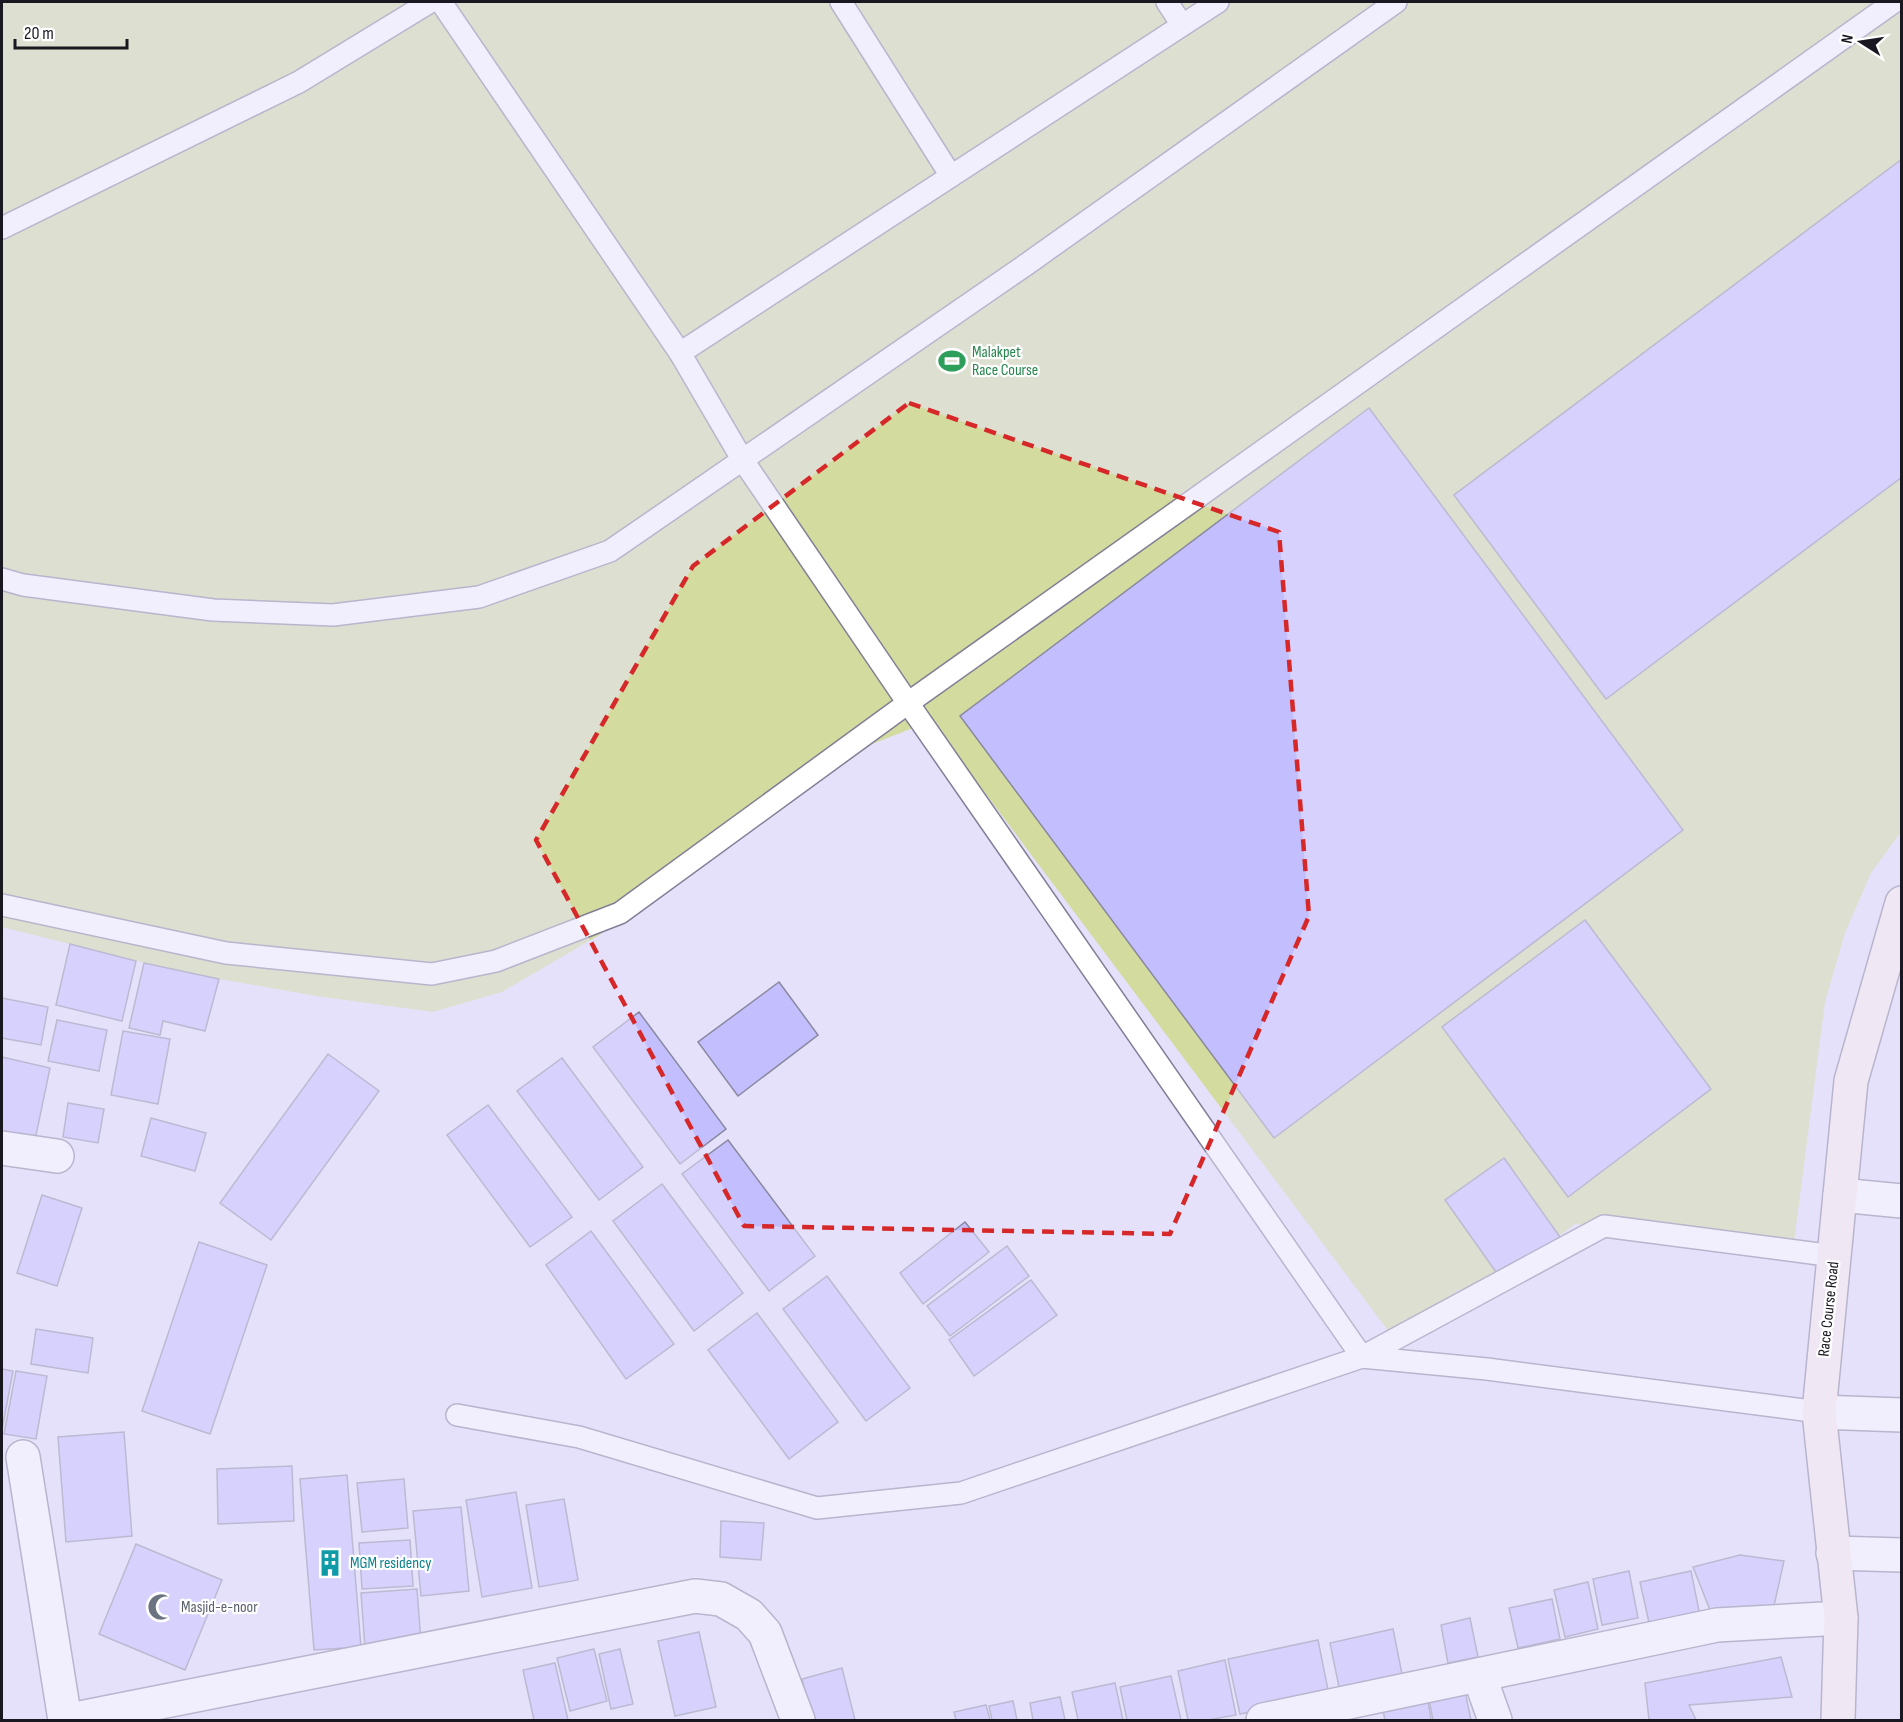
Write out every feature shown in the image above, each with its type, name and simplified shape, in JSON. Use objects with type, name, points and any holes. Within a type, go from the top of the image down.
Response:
[{"type":"street","name":"Race Course Road","points":[[1838,1720],[1841,1618],[1819,1412],[1851,1081],[1902,903]]},
{"type":"street","points":[[2,1148],[57,1156]]},
{"type":"street","points":[[1839,1195],[1902,1201]]},
{"type":"street","points":[[1819,1412],[1902,1415]]},
{"type":"street","points":[[23,1457],[65,1720]]},
{"type":"street","points":[[1833,1553],[1902,1555]]},
{"type":"street","points":[[70,1720],[695,1596],[721,1599],[749,1615],[765,1633],[798,1720]]},
{"type":"street","points":[[1263,1720],[1717,1625],[1841,1618]]},
{"type":"street","points":[[1479,1675],[1495,1720]]},
{"type":"lane","points":[[2,228],[299,82],[430,2]]},
{"type":"lane","points":[[441,2],[680,353],[742,459],[908,704],[1362,1357],[1487,1369],[1819,1412]]},
{"type":"lane","points":[[841,2],[951,176]]},
{"type":"lane","points":[[1167,2],[1182,25]]},
{"type":"lane","points":[[680,353],[1218,2]]},
{"type":"lane","points":[[2,579],[23,585],[224,611],[333,615],[479,597],[610,551],[1027,264],[1396,2]]},
{"type":"lane","points":[[2,905],[226,953],[432,974],[496,961],[620,913],[908,704],[1894,2]]},
{"type":"lane","points":[[457,1415],[579,1437],[817,1508],[961,1493],[1362,1357],[1604,1226],[1834,1256]]},
{"type":"highlighted area","points":[[909,403],[1279,532],[1309,916],[1170,1234],[744,1226],[536,840],[693,566]]},
{"type":"green space","name":"Malakpet Race Course","points":[[2,2],[1901,2],[1901,832],[1871,873],[1845,933],[1825,1002],[1793,1250],[1575,1224],[1501,1279],[1473,1304],[1460,1289],[1392,1336],[931,721],[872,744],[601,934],[502,992],[433,1012],[316,996],[185,973],[2,927]]},
{"type":"building","points":[[1902,159],[1902,477],[1606,699],[1454,495]]},
{"type":"building","points":[[1369,408],[1683,830],[1274,1138],[960,716]]},
{"type":"building","points":[[1585,920],[1711,1089],[1568,1197],[1442,1027]]},
{"type":"building","points":[[70,944],[136,961],[122,1021],[56,1005]]},
{"type":"building","points":[[144,963],[219,979],[205,1031],[163,1021],[160,1035],[129,1028]]},
{"type":"building","points":[[779,982],[818,1035],[738,1096],[698,1042]]},
{"type":"building","points":[[2,998],[48,1007],[41,1045],[2,1038]]},
{"type":"building","points":[[639,1012],[726,1129],[680,1164],[593,1047]]},
{"type":"building","points":[[57,1020],[107,1030],[99,1071],[48,1061]]},
{"type":"building","points":[[123,1031],[170,1039],[158,1104],[111,1095]]},
{"type":"building","points":[[328,1054],[379,1091],[271,1240],[220,1203]]},
{"type":"building","points":[[2,1057],[50,1068],[34,1145],[2,1139]]},
{"type":"building","points":[[562,1058],[643,1167],[599,1200],[517,1091]]},
{"type":"building","points":[[68,1103],[104,1109],[98,1143],[63,1137]]},
{"type":"building","points":[[488,1105],[572,1217],[530,1247],[447,1135]]},
{"type":"building","points":[[151,1118],[206,1133],[195,1171],[141,1156]]},
{"type":"building","points":[[728,1140],[815,1256],[769,1291],[682,1174]]},
{"type":"building","points":[[1504,1158],[1560,1237],[1501,1279],[1445,1200]]},
{"type":"building","points":[[662,1184],[743,1293],[694,1331],[613,1221]]},
{"type":"building","points":[[42,1195],[82,1208],[57,1286],[17,1273]]},
{"type":"building","points":[[965,1222],[989,1252],[923,1304],[900,1273]]},
{"type":"building","points":[[591,1231],[674,1344],[626,1379],[546,1265]]},
{"type":"building","points":[[199,1242],[267,1265],[210,1434],[142,1411]]},
{"type":"building","points":[[1007,1246],[1029,1276],[950,1336],[927,1306]]},
{"type":"building","points":[[827,1276],[910,1388],[866,1421],[783,1309]]},
{"type":"building","points":[[1031,1280],[1057,1315],[974,1376],[949,1340]]},
{"type":"building","points":[[757,1313],[838,1422],[789,1459],[708,1350]]},
{"type":"building","points":[[36,1329],[93,1338],[88,1373],[31,1364]]},
{"type":"building","points":[[2,1369],[13,1371],[2,1430]]},
{"type":"building","points":[[16,1371],[47,1376],[36,1439],[4,1434]]},
{"type":"building","points":[[124,1432],[132,1536],[66,1542],[58,1437]]},
{"type":"building","points":[[292,1466],[294,1521],[218,1524],[217,1469]]},
{"type":"building","name":"MGM residency","points":[[347,1475],[361,1647],[314,1650],[300,1479]]},
{"type":"building","points":[[404,1479],[408,1528],[362,1532],[357,1483]]},
{"type":"building","points":[[516,1492],[532,1588],[482,1597],[466,1500]]},
{"type":"building","points":[[564,1499],[578,1580],[539,1587],[526,1505]]},
{"type":"building","points":[[461,1507],[469,1591],[421,1596],[413,1511]]},
{"type":"building","points":[[721,1521],[764,1523],[761,1560],[720,1557]]},
{"type":"building","points":[[410,1540],[413,1586],[362,1589],[359,1543]]},
{"type":"building","name":"Masjid-e-noor","points":[[136,1544],[222,1580],[185,1670],[99,1634]]},
{"type":"building","points":[[1740,1555],[1784,1561],[1773,1610],[1710,1610],[1693,1567]]},
{"type":"building","points":[[1629,1571],[1638,1618],[1602,1625],[1593,1579]]},
{"type":"building","points":[[1691,1571],[1700,1616],[1650,1627],[1640,1582]]},
{"type":"building","points":[[1588,1582],[1598,1629],[1565,1637],[1554,1590]]},
{"type":"building","points":[[417,1589],[421,1642],[365,1647],[361,1593]]},
{"type":"building","points":[[1552,1599],[1560,1639],[1518,1648],[1509,1608]]},
{"type":"building","points":[[1470,1618],[1478,1657],[1448,1663],[1441,1625]]},
{"type":"building","points":[[1393,1629],[1403,1679],[1340,1692],[1330,1643]]},
{"type":"building","points":[[699,1632],[716,1707],[675,1716],[658,1641]]},
{"type":"building","points":[[1318,1640],[1329,1695],[1240,1714],[1228,1659]]},
{"type":"building","points":[[594,1649],[607,1701],[570,1711],[557,1658]]},
{"type":"building","points":[[620,1649],[633,1704],[611,1709],[599,1654]]},
{"type":"building","points":[[1781,1657],[1792,1697],[1689,1705],[1696,1720],[1649,1720],[1645,1683]]},
{"type":"building","points":[[1225,1660],[1236,1715],[1208,1720],[1188,1720],[1178,1671]]},
{"type":"building","points":[[555,1663],[568,1720],[534,1720],[523,1670]]},
{"type":"building","points":[[842,1668],[855,1720],[812,1720],[802,1679]]},
{"type":"building","points":[[1171,1676],[1181,1720],[1127,1720],[1120,1687]]},
{"type":"building","points":[[1115,1683],[1123,1720],[1078,1720],[1072,1692]]},
{"type":"building","points":[[1464,1687],[1471,1720],[1433,1720],[1428,1695]]},
{"type":"building","points":[[1060,1697],[1065,1720],[1033,1720],[1030,1703]]},
{"type":"building","points":[[1013,1701],[1017,1720],[992,1720],[989,1706]]},
{"type":"building","points":[[1428,1701],[1431,1720],[1385,1720],[1383,1711]]},
{"type":"building","points":[[986,1705],[990,1720],[956,1720],[954,1712]]},
{"type":"place","name":"Malakpet Race Course","points":[[952,361]]},
{"type":"place","name":"MGM residency","points":[[330,1563]]},
{"type":"place","name":"Masjid-e-noor","points":[[161,1607]]}]
